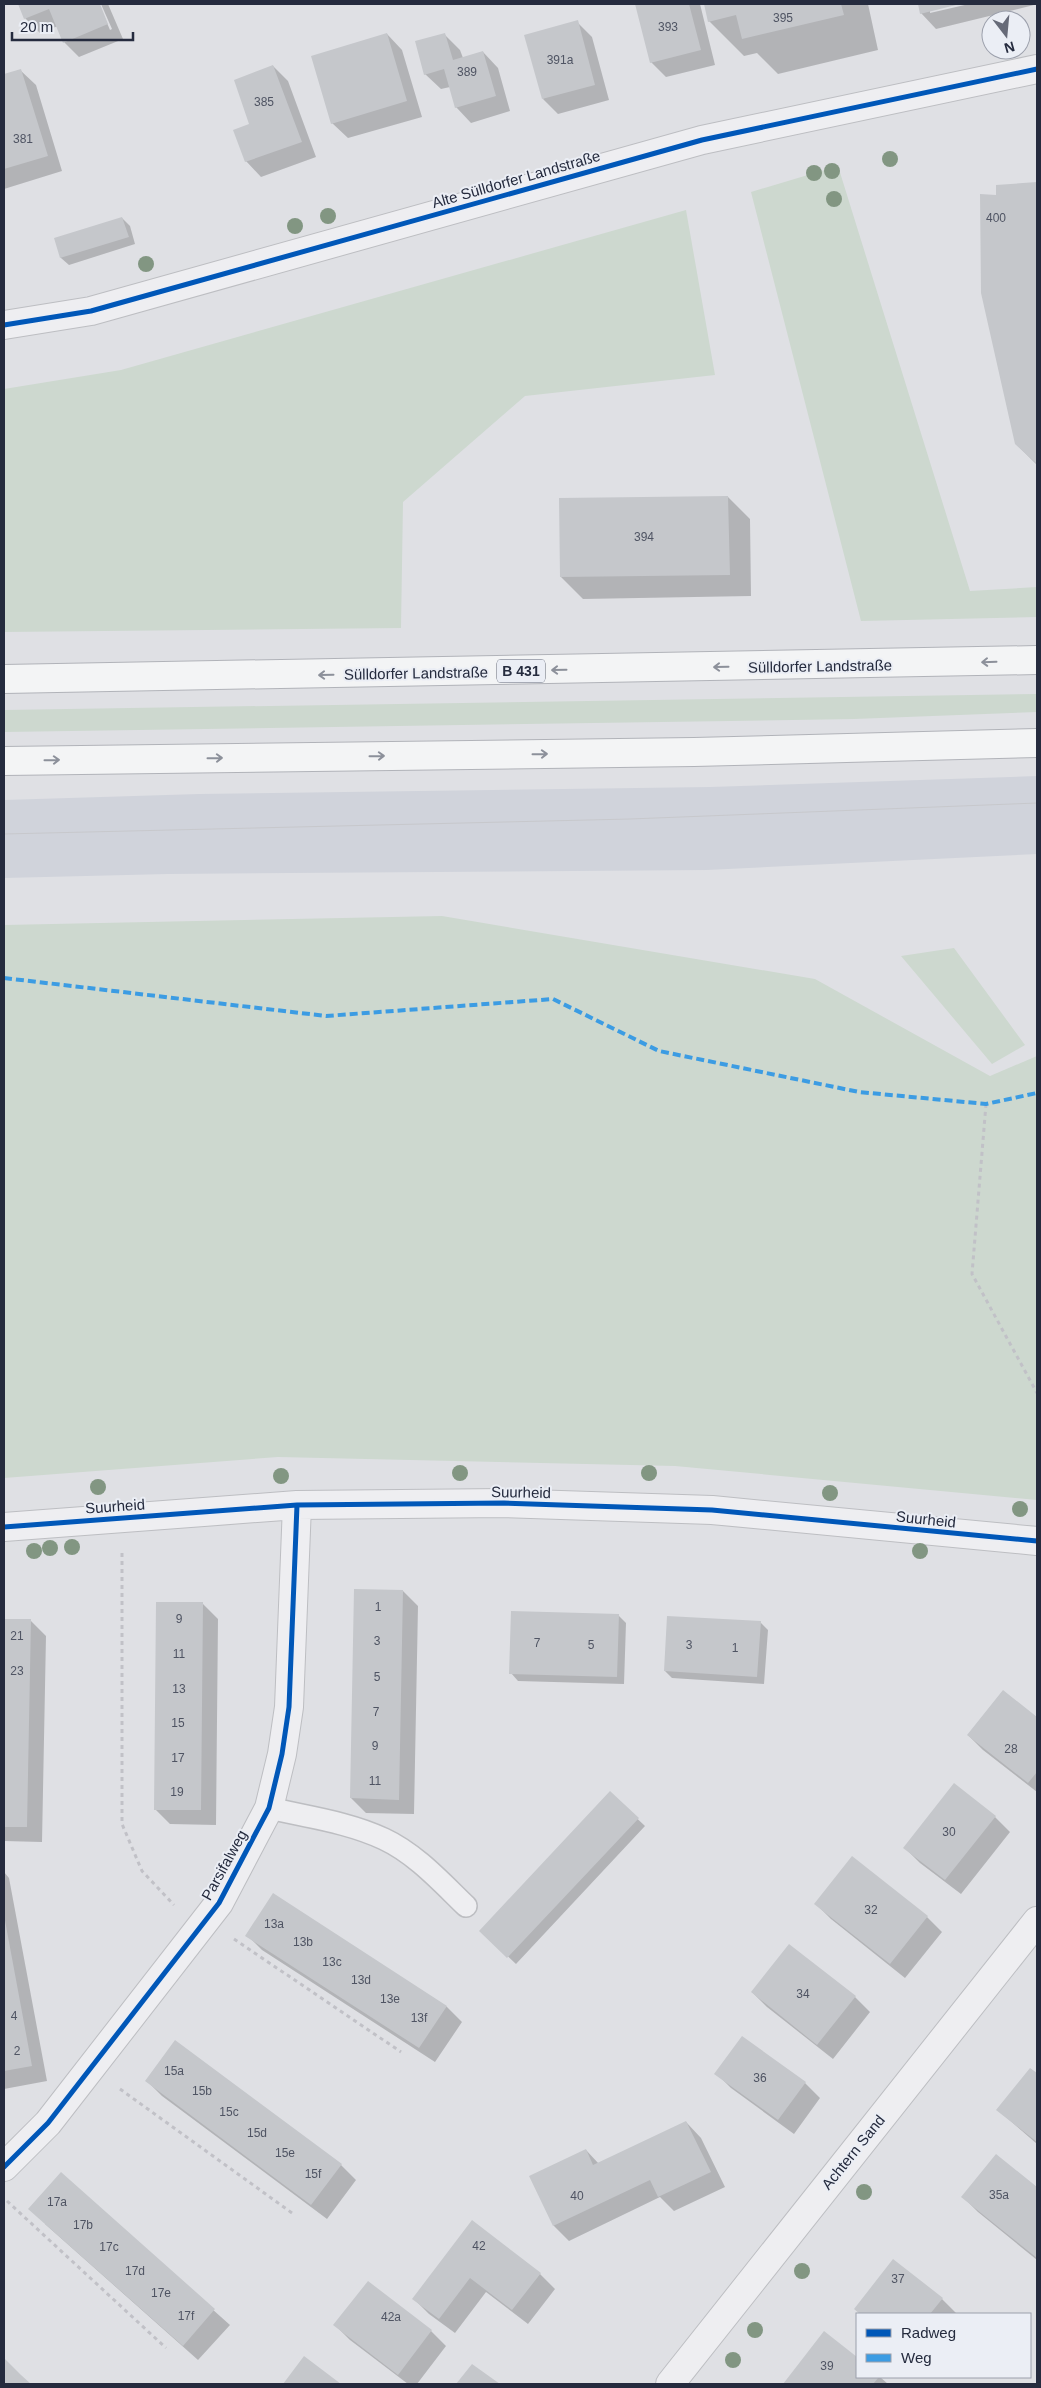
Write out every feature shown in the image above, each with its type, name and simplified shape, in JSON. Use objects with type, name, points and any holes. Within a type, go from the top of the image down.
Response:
[{"type":"highway","name":"Sülldorfer Landstraße","points":[[4,679],[1037,660]]},
{"type":"highway","points":[[4,761],[694,752],[1037,743]]},
{"type":"street","name":"Alte Sülldorfer Landstraße","points":[[4,325],[92,311],[702,140],[1037,69]]},
{"type":"street","name":"Suurheid","points":[[4,1527],[297,1505],[504,1503],[712,1510],[1037,1541]]},
{"type":"street","name":"Parsifalweg","points":[[4,2167],[48,2123],[220,1903],[269,1808],[282,1754],[289,1707],[297,1505]]},
{"type":"street","name":"Achtern Sand","points":[[670,2384],[1037,1921]]},
{"type":"lane","points":[[269,1808],[354,1827],[385,1839],[425,1866],[466,1906]]},
{"type":"path","points":[[986,1104],[972,1274],[1037,1393]]},
{"type":"path","points":[[122,1518],[122,1824],[142,1871],[202,1925],[401,2052]]},
{"type":"path","points":[[91,2068],[292,2213]]},
{"type":"path","points":[[4,2198],[166,2348]]},
{"type":"shaded area","points":[[838,166],[970,591],[1037,587],[1037,617],[861,621],[751,192]]},
{"type":"shaded area","points":[[686,210],[715,375],[525,396],[403,502],[401,628],[4,632],[4,389],[121,370]]},
{"type":"shaded area","points":[[1037,694],[1037,712],[854,719],[4,732],[4,710]]},
{"type":"shaded area","points":[[1037,776],[1037,854],[707,870],[168,874],[4,878],[4,800],[199,794],[710,787]]},
{"type":"shaded area","points":[[442,916],[815,979],[990,1076],[1037,1056],[1037,1500],[675,1466],[278,1457],[4,1478],[4,925]]},
{"type":"shaded area","points":[[954,948],[1025,1045],[992,1064],[901,956]]},
{"type":"building","points":[[18,4],[100,4],[108,24],[63,43],[49,9],[24,19]]},
{"type":"building","points":[[635,4],[689,4],[701,50],[650,63]]},
{"type":"building","points":[[704,4],[841,4],[844,15],[742,39],[736,15],[708,22]]},
{"type":"building","points":[[918,4],[960,4],[920,14]]},
{"type":"building","points":[[578,20],[595,85],[542,99],[524,35]]},
{"type":"building","points":[[387,33],[407,101],[331,124],[311,56]]},
{"type":"building","points":[[445,33],[453,60],[483,51],[496,96],[455,108],[444,69],[424,75],[415,41]]},
{"type":"building","points":[[273,65],[302,142],[245,162],[233,130],[249,124],[234,80]]},
{"type":"building","points":[[21,69],[48,156],[4,169],[4,74]]},
{"type":"building","points":[[1037,182],[1037,464],[1015,444],[981,293],[980,194],[996,195],[996,185]]},
{"type":"building","points":[[122,217],[129,237],[60,258],[54,238]]},
{"type":"building","points":[[728,496],[730,575],[560,577],[559,498]]},
{"type":"building","points":[[354,1589],[403,1590],[399,1800],[350,1798]]},
{"type":"building","points":[[156,1602],[203,1602],[201,1810],[154,1810]]},
{"type":"building","points":[[511,1611],[619,1614],[617,1677],[509,1674]]},
{"type":"building","points":[[667,1616],[761,1621],[757,1677],[664,1671]]},
{"type":"building","points":[[4,1619],[31,1619],[27,1827],[4,1827]]},
{"type":"building","points":[[1003,1690],[1037,1717],[1037,1772],[1028,1783],[967,1735]]},
{"type":"building","points":[[954,1783],[996,1816],[945,1880],[903,1848]]},
{"type":"building","points":[[610,1791],[639,1818],[507,1958],[479,1931]]},
{"type":"building","points":[[852,1856],[928,1916],[890,1964],[814,1904]]},
{"type":"building","points":[[273,1893],[447,2006],[419,2048],[245,1936]]},
{"type":"building","points":[[4,1915],[32,2066],[4,2071]]},
{"type":"building","points":[[789,1944],[856,1996],[817,2045],[751,1992]]},
{"type":"building","points":[[742,2036],[806,2082],[778,2120],[714,2074]]},
{"type":"building","points":[[175,2040],[342,2164],[311,2205],[145,2081]]},
{"type":"building","points":[[1030,2068],[1037,2073],[1037,2142],[996,2110]]},
{"type":"building","points":[[686,2121],[711,2172],[658,2197],[650,2180],[553,2226],[529,2176],[586,2149],[593,2165]]},
{"type":"building","points":[[996,2154],[1037,2187],[1037,2258],[961,2197]]},
{"type":"building","points":[[61,2172],[215,2309],[183,2346],[28,2209]]},
{"type":"building","points":[[472,2220],[541,2273],[512,2310],[470,2278],[439,2319],[412,2299]]},
{"type":"building","points":[[893,2259],[943,2298],[931,2313],[859,2313],[854,2309]]},
{"type":"building","points":[[368,2281],[432,2330],[398,2375],[333,2325]]},
{"type":"building","points":[[824,2331],[856,2356],[856,2378],[878,2378],[873,2384],[783,2384]]},
{"type":"building","points":[[304,2356],[341,2384],[283,2384]]},
{"type":"building","points":[[4,2358],[21,2375],[31,2384],[4,2384]]},
{"type":"building","points":[[472,2364],[500,2384],[456,2384]]},
{"type":"tram line","points":[[4,834],[630,819],[1037,803]]},
{"type":"marked path","points":[[4,978],[326,1016],[553,999],[659,1051],[859,1092],[986,1104],[1037,1093]]},
{"type":"cycle path","points":[[4,325],[91,311],[702,140],[1037,69]]},
{"type":"cycle path","points":[[4,1527],[297,1505],[504,1503],[712,1510],[1037,1541]]},
{"type":"cycle path","points":[[4,2167],[48,2123],[219,1903],[269,1808],[282,1754],[289,1707],[297,1505]]}]
